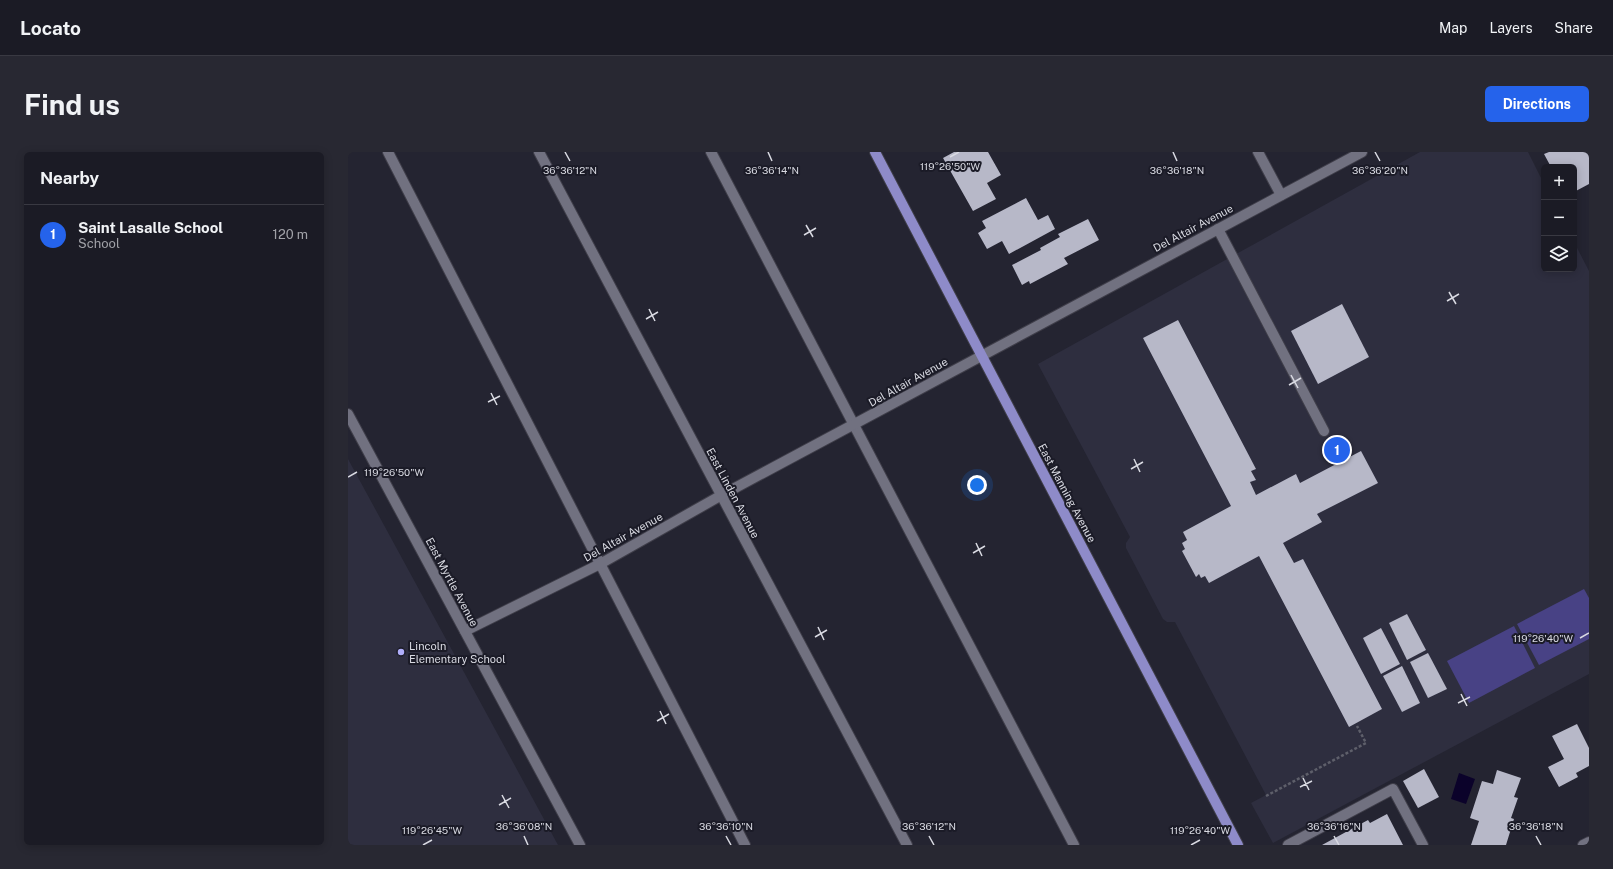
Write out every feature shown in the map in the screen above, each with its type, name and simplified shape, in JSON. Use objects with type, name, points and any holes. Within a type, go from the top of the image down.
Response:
[{"type":"main road","name":"East Manning Avenue","points":[[875,152],[1238,845]]},
{"type":"street","points":[[388,152],[745,845]]},
{"type":"street","name":"East Linden Avenue","points":[[539,152],[720,496],[907,845]]},
{"type":"street","points":[[711,152],[1074,845]]},
{"type":"street","points":[[1258,152],[1281,195]]},
{"type":"street","name":"Del Altair Avenue","points":[[464,631],[600,564],[720,496],[1362,152]]},
{"type":"street","points":[[1218,229],[1324,431]]},
{"type":"street","name":"East Myrtle Avenue","points":[[348,414],[580,845]]},
{"type":"street","points":[[1288,845],[1393,789],[1423,845]]},
{"type":"street","points":[[1583,845],[1589,842]]},
{"type":"path","points":[[1266,796],[1366,743],[1357,726]]},
{"type":"shaded area","points":[[1420,152],[1528,152],[1541,178],[1541,272],[1577,272],[1577,248],[1589,271],[1589,674],[1273,843],[1251,803],[1266,795],[1175,622],[1167,622],[1163,619],[1126,548],[1126,543],[1130,537],[1038,364]]},
{"type":"shaded area","name":"Lincoln Elementary School","points":[[348,459],[558,845],[348,845]]},
{"type":"shaded area","points":[[1584,589],[1589,598],[1589,639],[1539,665],[1517,624]]},
{"type":"shaded area","points":[[1514,626],[1535,668],[1469,703],[1447,661]]},
{"type":"shaded area","points":[[1459,773],[1475,779],[1466,804],[1451,799]]},
{"type":"building","points":[[954,152],[988,152],[1001,175],[987,183],[996,199],[973,211],[943,158]]},
{"type":"building","points":[[1549,152],[1589,152],[1589,184],[1577,190],[1577,164],[1549,164],[1544,154]]},
{"type":"building","points":[[1026,198],[1038,220],[1048,215],[1055,229],[1009,254],[1002,241],[987,249],[978,233],[986,228],[982,221]]},
{"type":"building","points":[[1088,219],[1099,240],[1064,258],[1068,264],[1030,284],[1029,281],[1022,285],[1012,265],[1041,250],[1040,248],[1060,237],[1058,234]]},
{"type":"building","points":[[1342,304],[1369,357],[1318,384],[1291,331]]},
{"type":"building","points":[[1178,320],[1256,469],[1251,471],[1256,480],[1250,482],[1256,495],[1296,474],[1300,483],[1361,451],[1378,483],[1317,514],[1322,522],[1283,543],[1294,563],[1303,559],[1382,709],[1349,727],[1259,556],[1209,583],[1205,576],[1201,578],[1199,574],[1196,577],[1182,551],[1185,549],[1182,543],[1187,540],[1183,532],[1231,506],[1143,338]]},
{"type":"building","points":[[1407,614],[1426,650],[1407,660],[1389,623]]},
{"type":"building","points":[[1381,628],[1400,664],[1381,674],[1363,638]]},
{"type":"building","points":[[1428,653],[1447,689],[1428,698],[1410,662]]},
{"type":"building","points":[[1402,666],[1420,703],[1402,712],[1383,676]]},
{"type":"building","points":[[1577,724],[1589,748],[1589,766],[1576,773],[1578,777],[1559,787],[1548,767],[1564,759],[1552,736]]},
{"type":"building","points":[[1424,769],[1439,797],[1418,808],[1403,781]]},
{"type":"building","points":[[1497,770],[1521,778],[1514,797],[1518,798],[1511,818],[1514,819],[1506,845],[1471,845],[1479,821],[1470,818],[1482,781],[1493,784]]},
{"type":"building","points":[[1387,814],[1403,845],[1322,845],[1368,820],[1370,823]]},
{"type":"place","name":"Saint Lasalle School","points":[[1337,450]]},
{"type":"place","name":"Lincoln Elementary School","points":[[401,652]]}]
